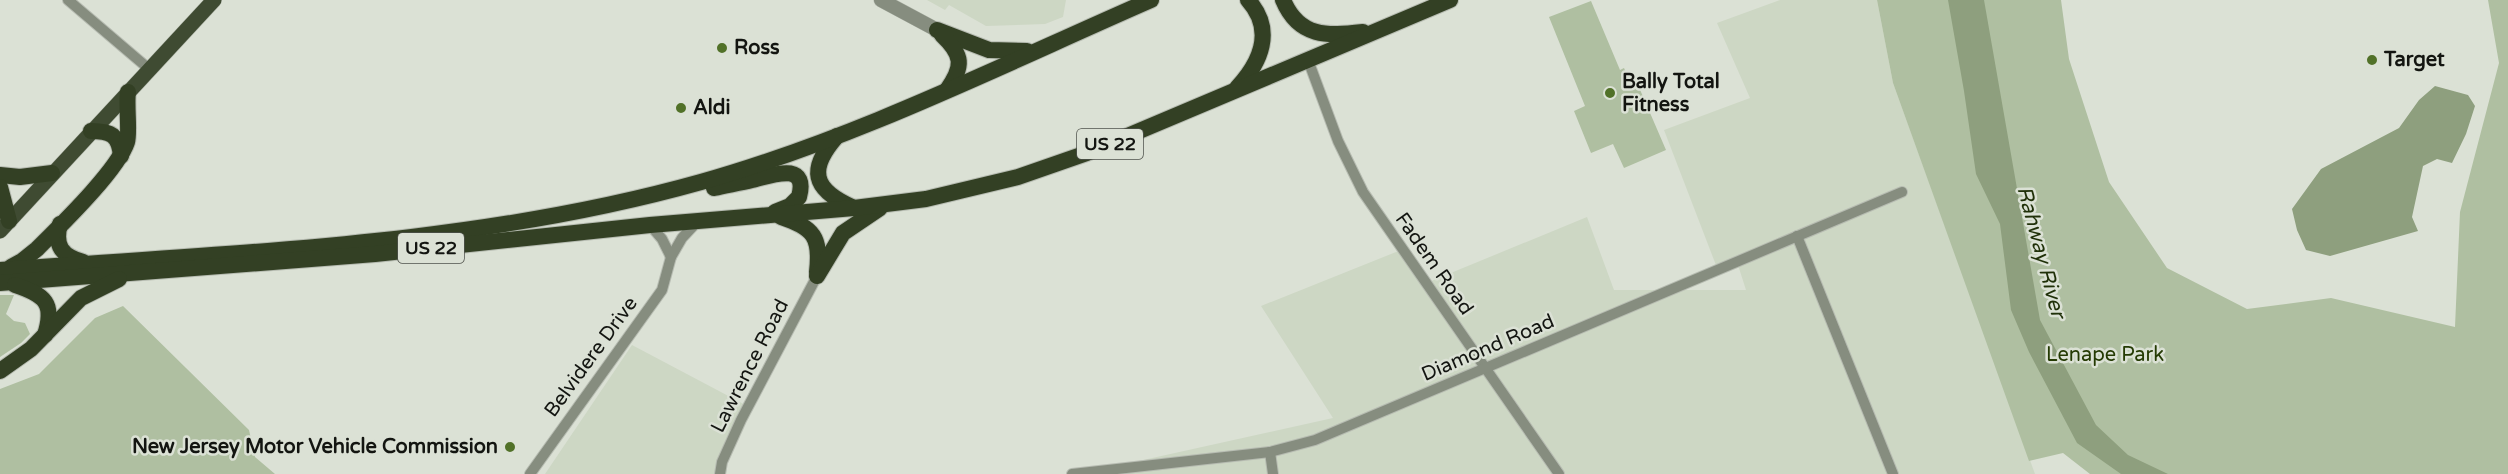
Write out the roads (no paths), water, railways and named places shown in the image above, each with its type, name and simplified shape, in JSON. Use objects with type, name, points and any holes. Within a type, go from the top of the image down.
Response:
[{"type":"highway","name":"US 22","points":[[3,276],[87,263],[440,235],[579,211],[642,197],[722,176],[837,136],[1152,0]]},
{"type":"highway","points":[[1232,93],[1250,73],[1262,49],[1262,25],[1258,13],[1248,0]]},
{"type":"highway","points":[[1283,0],[1301,26],[1312,31],[1336,35],[1378,30]]},
{"type":"highway","name":"US 22","points":[[3,276],[137,272],[375,254],[650,225],[854,208],[955,193],[1036,171],[1087,153],[1450,0]]},
{"type":"highway","points":[[937,30],[989,50],[1037,50]]},
{"type":"highway","points":[[937,30],[952,44],[959,58],[957,74],[947,90]]},
{"type":"highway","points":[[44,336],[50,314],[45,300],[33,291],[3,276],[28,257],[121,156],[128,136],[126,115],[128,92]]},
{"type":"highway","points":[[91,131],[103,131],[115,135],[119,142],[121,156]]},
{"type":"highway","points":[[837,136],[821,158],[818,170],[819,180],[831,197],[854,208]]},
{"type":"highway","points":[[642,197],[693,192],[753,180],[779,172],[794,175],[800,185],[799,197],[789,206],[771,216]]},
{"type":"highway","points":[[0,175],[20,177],[52,173]]},
{"type":"highway","points":[[0,187],[4,226]]},
{"type":"highway","points":[[817,276],[843,233],[886,204]]},
{"type":"highway","points":[[771,216],[804,225],[812,233],[819,252],[817,276]]},
{"type":"highway","points":[[60,224],[57,240],[61,251],[73,259],[87,263]]},
{"type":"highway","points":[[0,371],[22,356],[87,294],[137,272]]},
{"type":"main road","points":[[4,226],[214,0]]},
{"type":"street","points":[[68,0],[149,69]]},
{"type":"street","points":[[881,0],[937,30]]},
{"type":"street","name":"Fadem Road","points":[[1308,60],[1338,141],[1363,192],[1559,474]]},
{"type":"street","name":"Diamond Road","points":[[1072,474],[1270,452],[1315,440],[1902,192]]},
{"type":"street","name":"Belvidere Drive","points":[[530,474],[662,290],[671,257],[682,238],[698,221]]},
{"type":"street","points":[[650,225],[662,239],[671,257]]},
{"type":"street","points":[[1797,236],[1893,474]]},
{"type":"street","name":"Lawrence Road","points":[[720,474],[722,462],[741,420],[817,276]]},
{"type":"street","points":[[1270,452],[1273,474]]},
{"type":"place","name":"Ross","points":[[722,48]]},
{"type":"place","name":"Target","points":[[2372,60]]},
{"type":"place","name":"Bally Total Fitness","points":[[1610,93]]},
{"type":"place","name":"Aldi","points":[[681,108]]},
{"type":"place","name":"New Jersey Motor Vehicle Commission","points":[[510,447]]},
{"type":"water label","name":"Rahway River","points":[[2041,252]]},
{"type":"park label","name":"Lenape Park","points":[[2105,355]]}]
